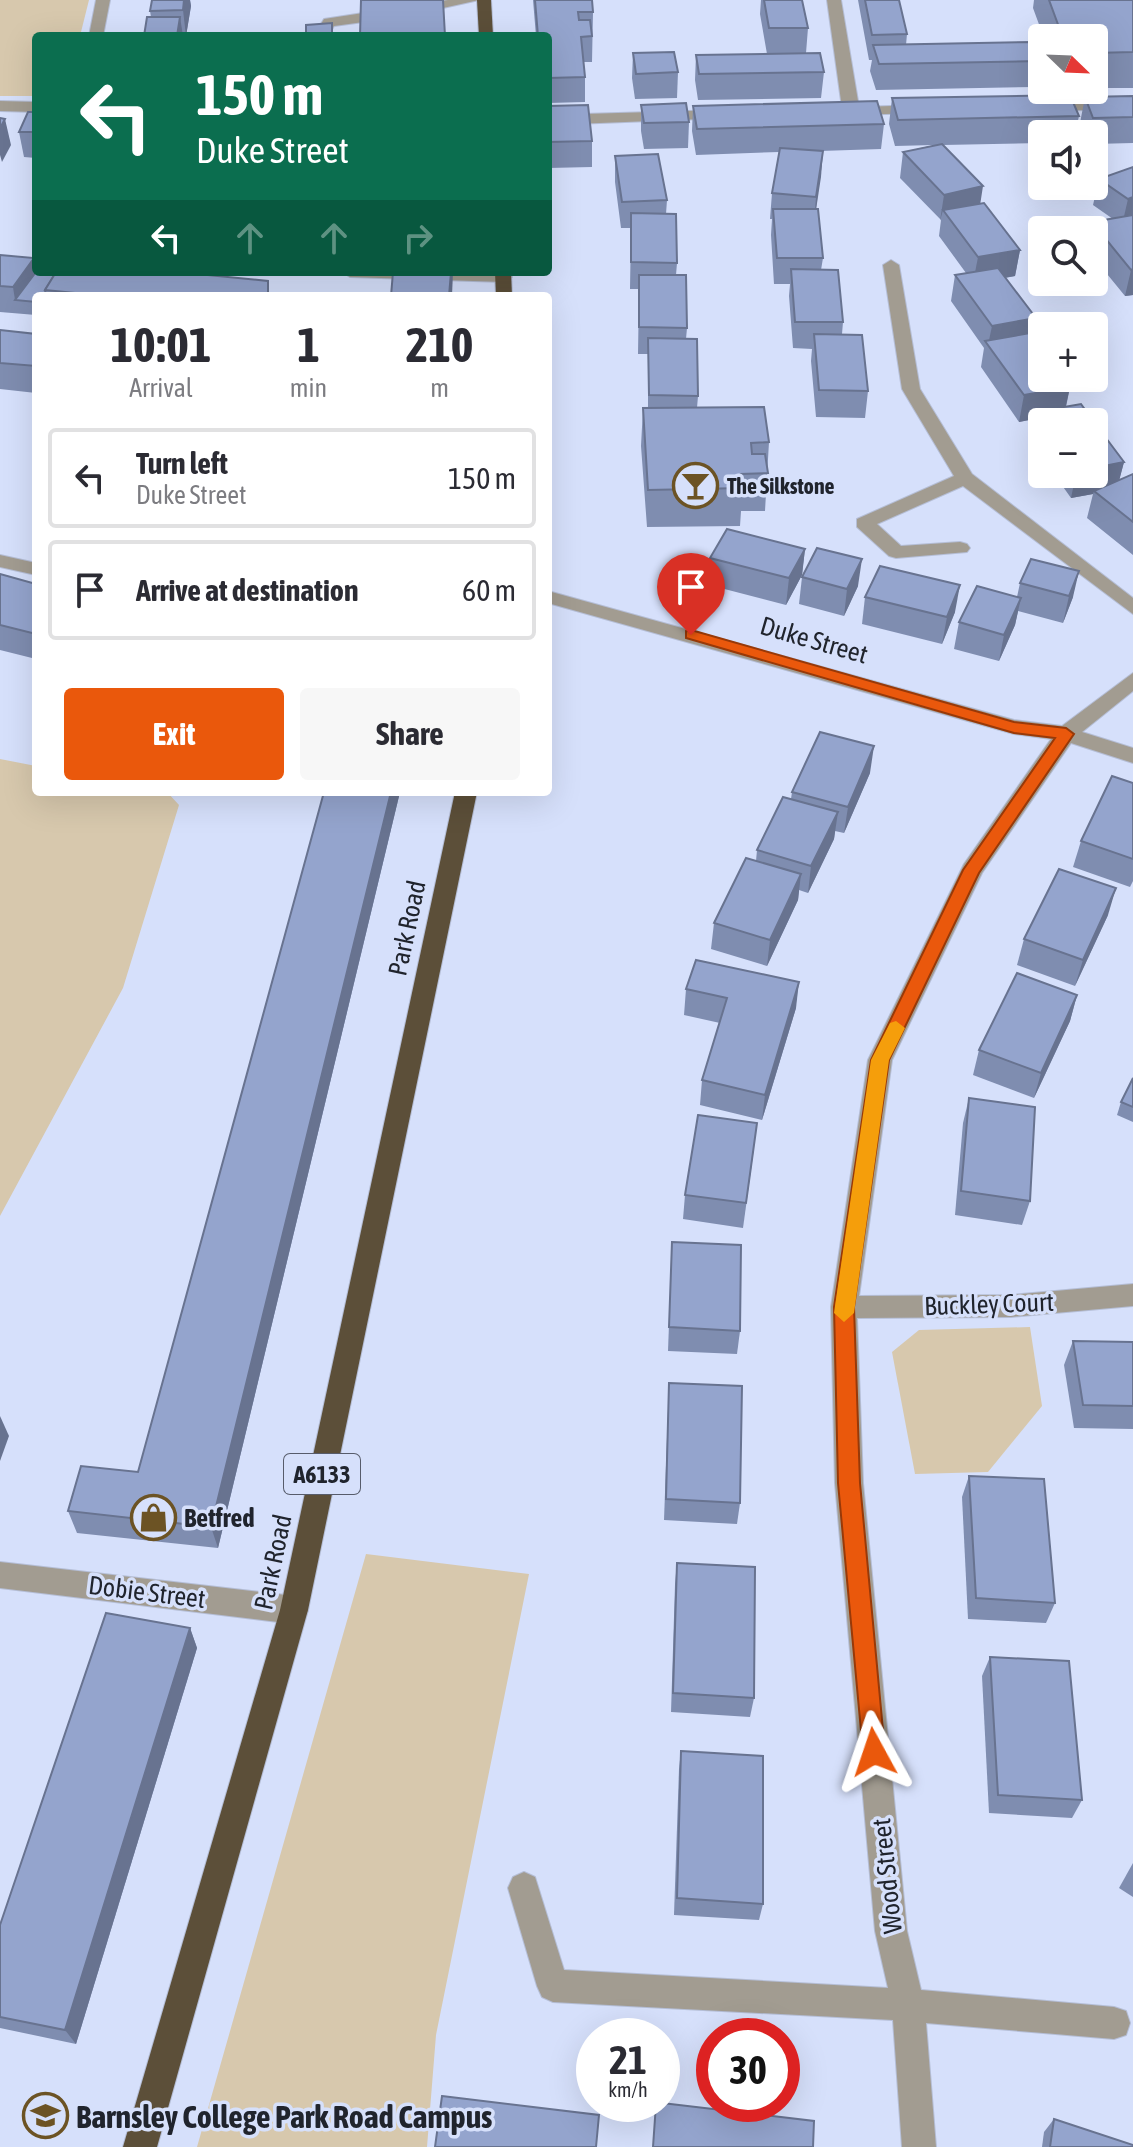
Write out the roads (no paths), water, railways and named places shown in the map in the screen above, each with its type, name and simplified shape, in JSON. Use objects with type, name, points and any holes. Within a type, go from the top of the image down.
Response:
[{"type":"highway","points":[[484,0],[486,32]]},
{"type":"highway","name":"Park Road","points":[[140,2147],[294,1610],[465,796]]},
{"type":"street","points":[[97,32],[103,0]]},
{"type":"street","points":[[323,32],[329,22],[472,0]]},
{"type":"street","points":[[834,0],[844,112],[946,109]]},
{"type":"street","points":[[399,32],[400,13]]},
{"type":"street","points":[[1024,107],[1133,104]]},
{"type":"street","points":[[0,106],[32,107]]},
{"type":"street","points":[[552,120],[746,114]]},
{"type":"street","points":[[891,265],[911,389],[965,478],[1133,608]]},
{"type":"street","points":[[960,548],[896,552],[864,523],[965,478]]},
{"type":"street","points":[[0,561],[32,568]]},
{"type":"street","name":"Duke Street","points":[[552,598],[1014,727],[1066,734],[1133,756]]},
{"type":"street","name":"Wood Street","points":[[919,2147],[908,2005],[891,1931],[850,1499],[844,1307],[880,1060],[972,870],[1066,734],[1133,680]]},
{"type":"street","name":"Buckley Court","points":[[844,1307],[1011,1306],[1133,1295]]},
{"type":"street","name":"Dobie Street","points":[[0,1575],[294,1610]]},
{"type":"street","points":[[524,1888],[553,1986],[908,2005],[1114,2023]]},
{"type":"place","name":"The Silkstone","points":[[696,486]]},
{"type":"place","name":"Betfred","points":[[153,1518]]},
{"type":"place","name":"Barnsley College Park Road Campus","points":[[45,2116]]}]
